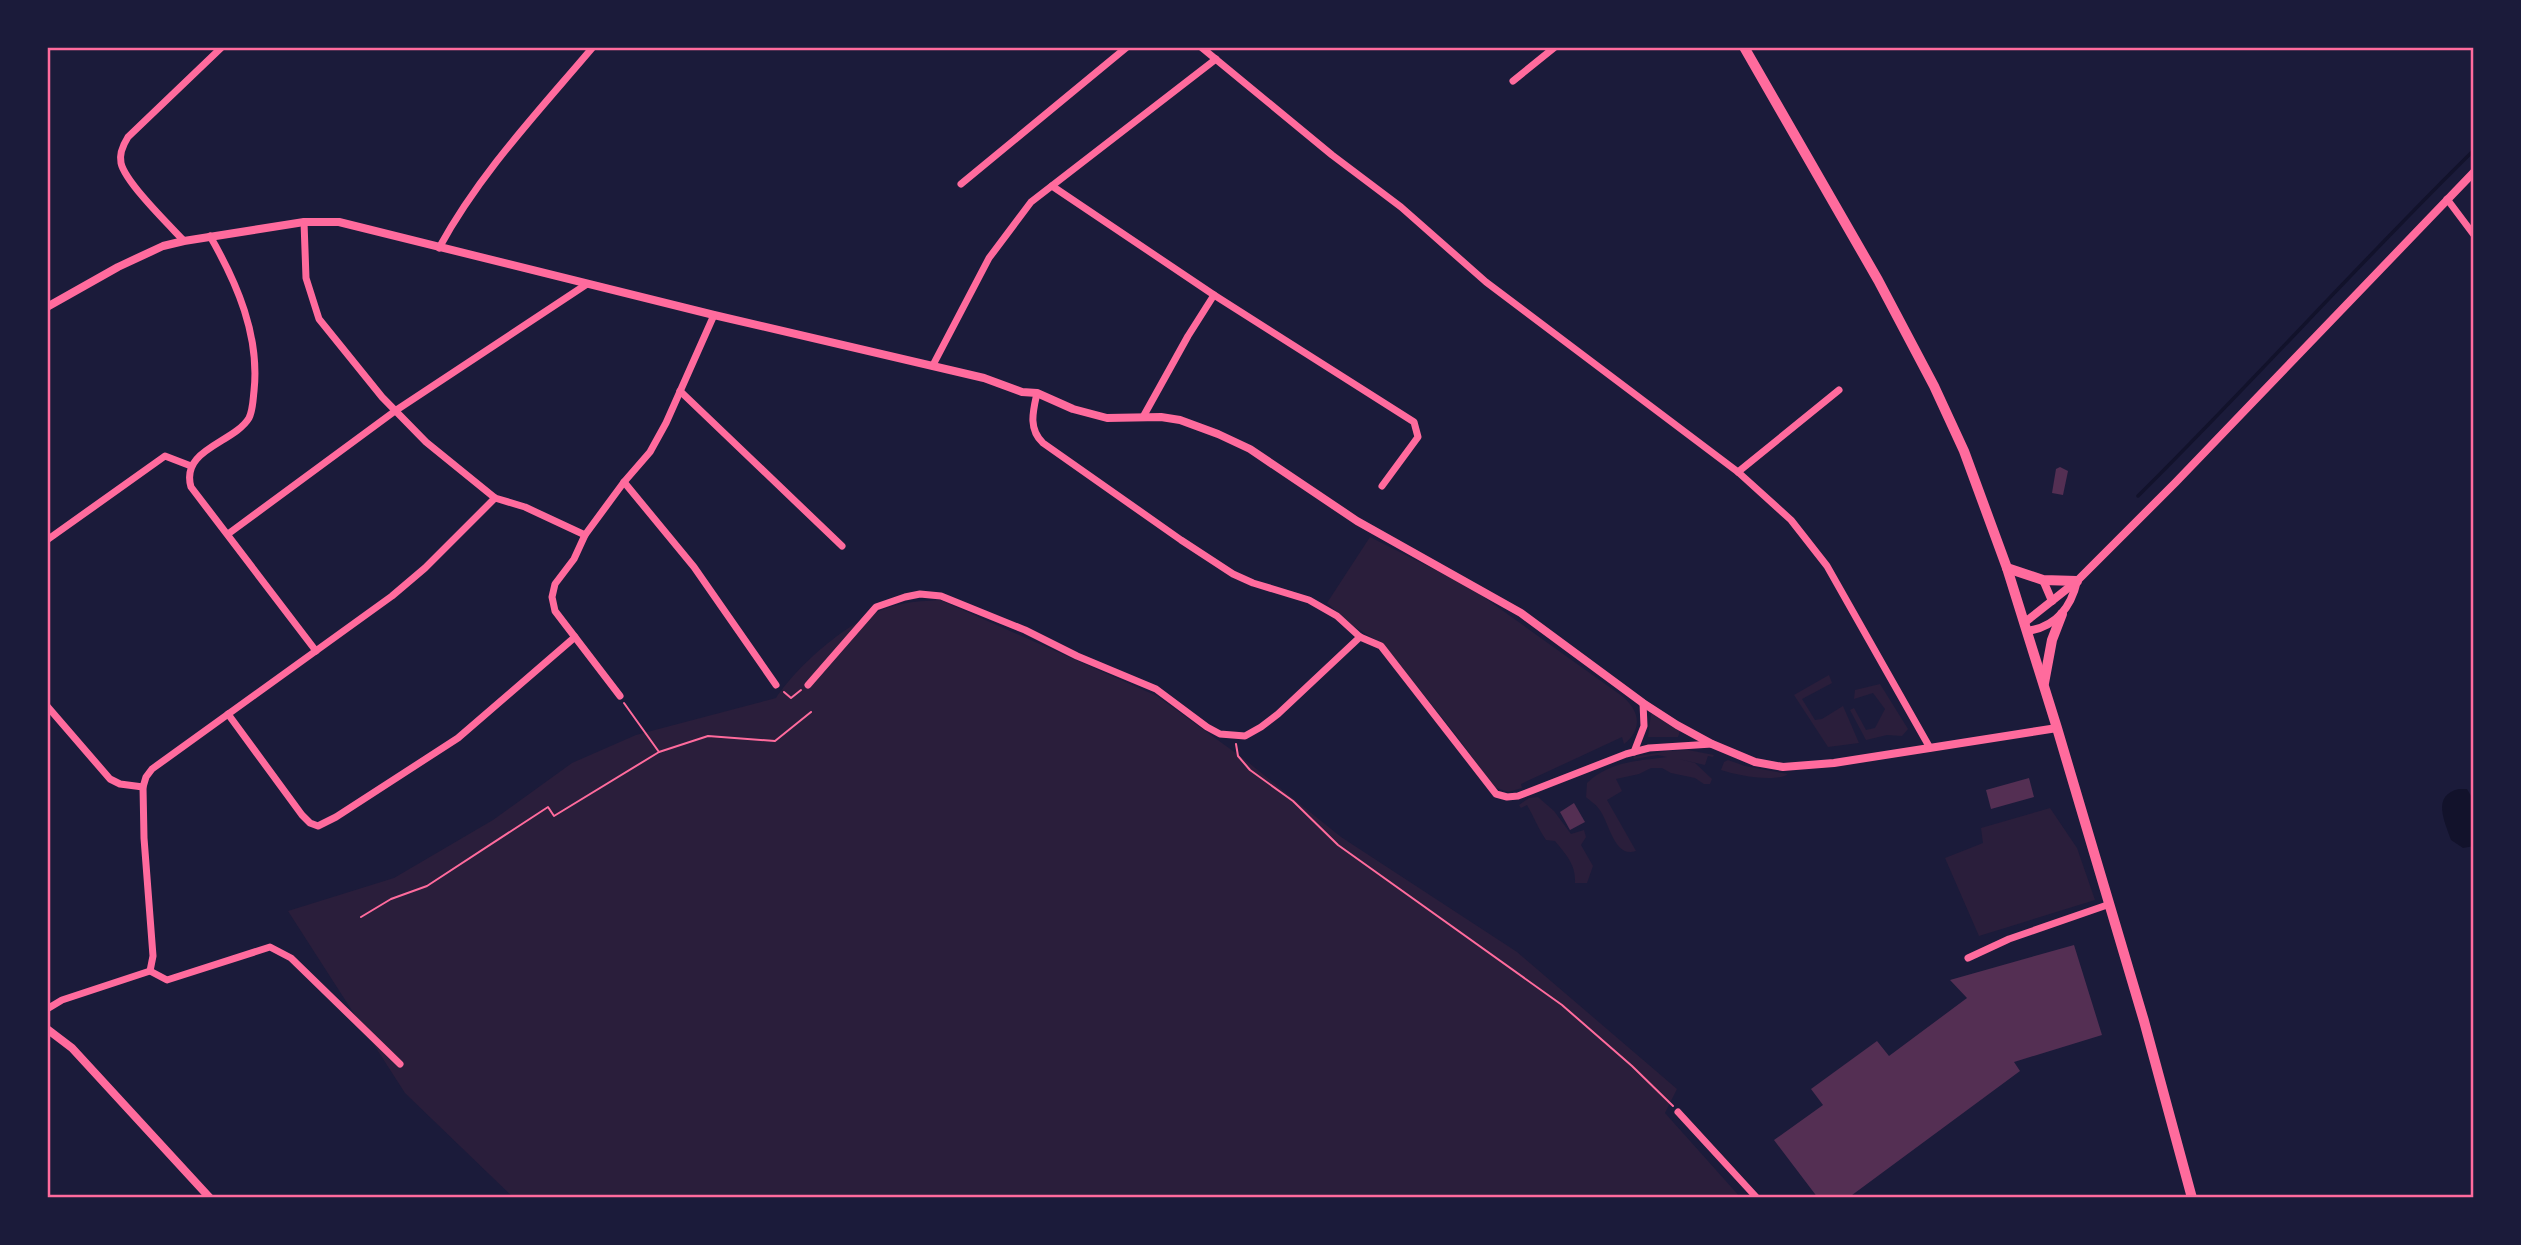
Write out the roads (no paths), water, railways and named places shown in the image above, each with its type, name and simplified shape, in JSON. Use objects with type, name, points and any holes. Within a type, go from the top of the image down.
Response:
[{"type":"main road","points":[[1744,47],[1878,280],[1934,386],[1964,451],[2007,568],[2057,728],[2110,904],[2192,1198]]},
{"type":"main road","points":[[2007,568],[2043,580],[2077,581]]},
{"type":"main road","points":[[2044,686],[2052,640],[2062,614]]},
{"type":"street","points":[[184,241],[126,176],[120,155],[128,137],[222,47]]},
{"type":"street","points":[[439,248],[455,218],[494,163],[593,47]]},
{"type":"street","points":[[961,184],[1127,47]]},
{"type":"street","points":[[1201,47],[1340,161],[1401,207],[1486,282],[1738,472],[1791,520],[1817,552],[1930,748]]},
{"type":"street","points":[[1513,81],[1555,47]]},
{"type":"street","points":[[933,365],[995,250],[1021,212],[1216,59]]},
{"type":"street","points":[[2026,627],[2077,581],[2176,482],[2474,172]]},
{"type":"street","points":[[1052,186],[1214,295],[1414,422],[1418,437],[1381,486]]},
{"type":"street","points":[[2447,199],[2474,235]]},
{"type":"street","points":[[47,307],[118,267],[163,246],[303,222],[339,222],[714,315],[933,365],[999,382],[1021,392],[1037,393],[1073,409],[1107,418],[1180,420],[1218,434],[1250,449],[1357,521],[1521,613],[1643,703],[1712,744],[1755,762],[1783,767],[1834,763],[2057,728]]},
{"type":"street","points":[[303,222],[306,278],[319,319],[395,411],[426,442],[495,498],[526,507],[585,535]]},
{"type":"street","points":[[210,236],[243,304],[252,344],[254,385],[252,409],[247,420],[195,460],[188,472],[191,487],[316,651]]},
{"type":"street","points":[[228,534],[395,411],[587,284]]},
{"type":"street","points":[[1143,417],[1176,356],[1214,295]]},
{"type":"street","points":[[620,696],[555,611],[552,597],[555,584],[574,559],[585,535],[650,452],[714,315]]},
{"type":"street","points":[[1738,472],[1839,390]]},
{"type":"street","points":[[680,391],[842,545]]},
{"type":"street","points":[[1037,393],[1033,413],[1034,426],[1035,434],[1043,443],[1233,574],[1253,583],[1310,600],[1338,616],[1360,637],[1381,646],[1493,791],[1502,796],[1518,796],[1649,748],[1712,744]]},
{"type":"street","points":[[47,540],[165,456],[191,466]]},
{"type":"street","points":[[624,482],[694,567],[776,685]]},
{"type":"street","points":[[150,971],[153,956],[144,838],[143,787],[146,777],[152,769],[392,596],[425,568],[495,498]]},
{"type":"street","points":[[2043,580],[2052,601]]},
{"type":"street","points":[[2026,627],[2046,626],[2062,614],[2074,595],[2077,581]]},
{"type":"street","points":[[807,685],[876,607],[920,594],[941,596],[1026,629],[1077,656],[1156,689],[1207,727],[1234,737],[1245,736],[1261,727],[1360,637]]},
{"type":"street","points":[[229,714],[302,816],[318,826],[458,738],[575,637]]},
{"type":"street","points":[[1634,752],[1643,734],[1646,717],[1643,703]]},
{"type":"street","points":[[47,706],[110,779],[120,784],[143,787]]},
{"type":"street","points":[[1968,958],[2009,939],[2110,904]]},
{"type":"street","points":[[47,1009],[62,1000],[150,971],[167,981],[270,947],[291,958],[400,1064]]},
{"type":"street","points":[[47,1029],[72,1048],[210,1198]]},
{"type":"street","points":[[1678,1112],[1757,1198]]},
{"type":"waterway","points":[[2138,496],[2474,150]]}]
